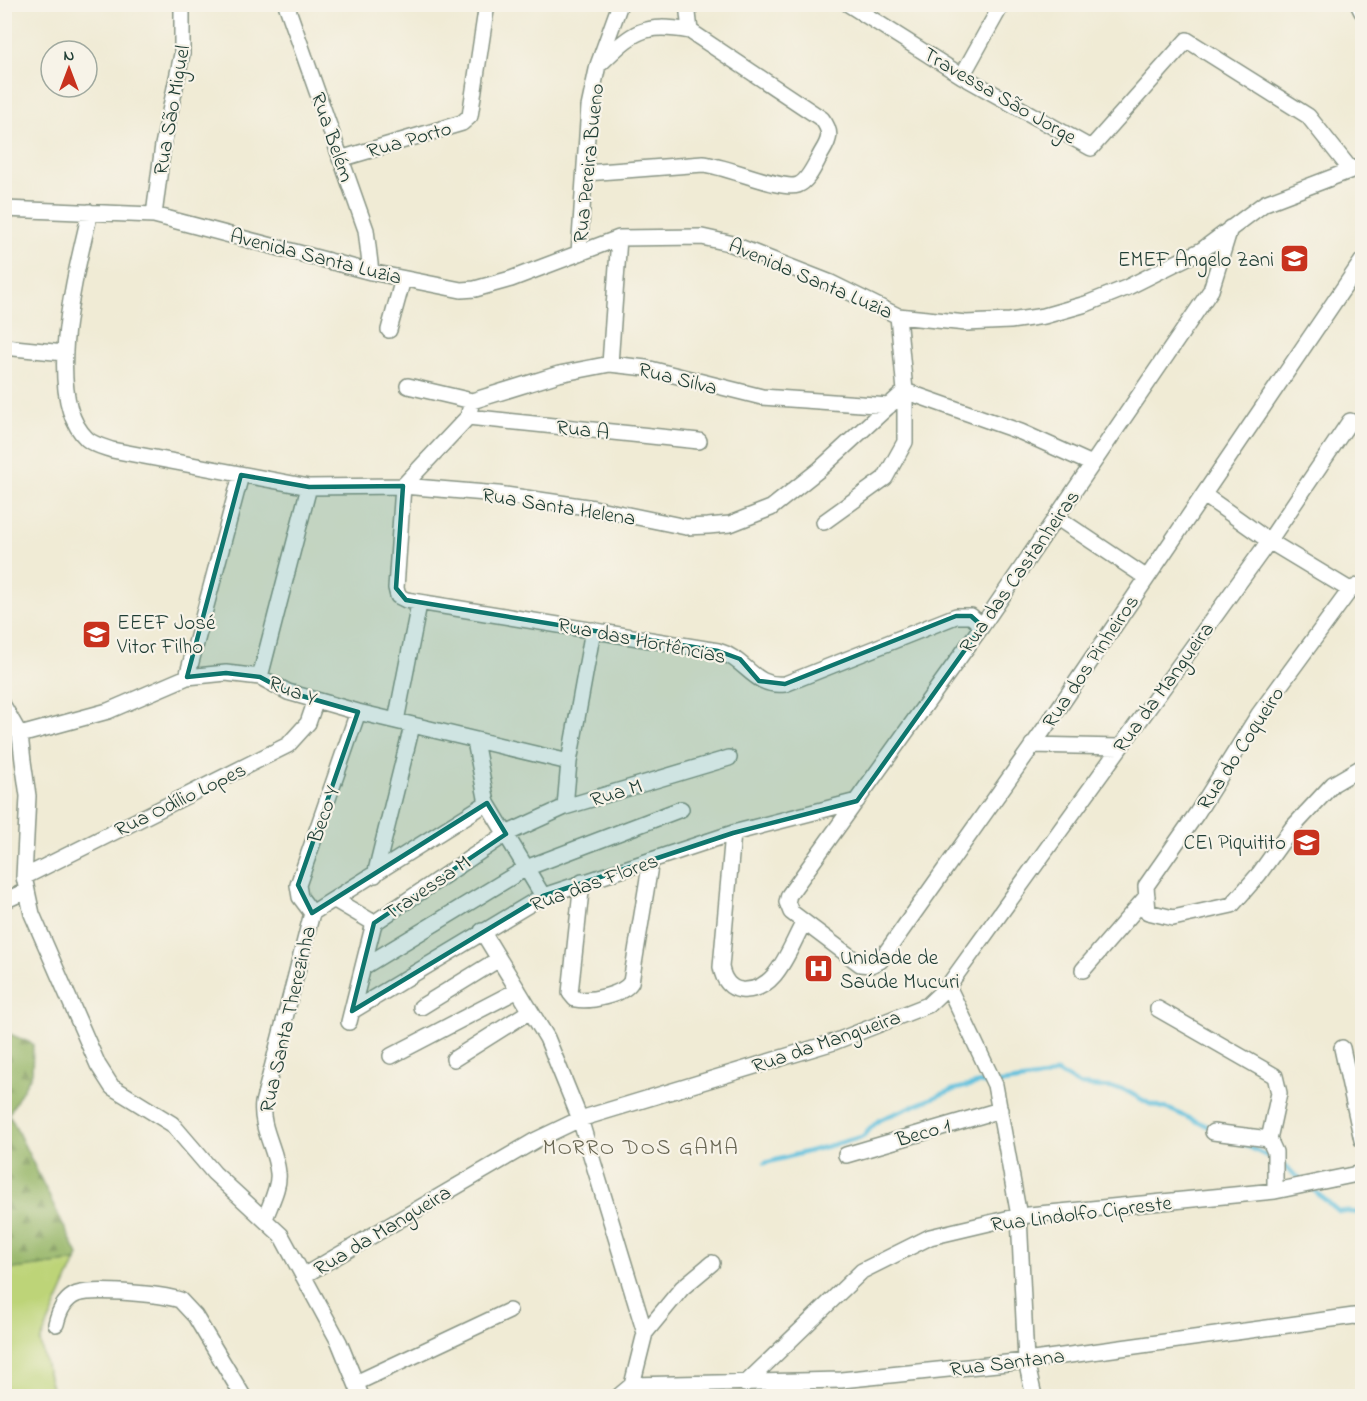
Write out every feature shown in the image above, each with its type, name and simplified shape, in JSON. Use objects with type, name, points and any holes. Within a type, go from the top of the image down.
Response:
[{"type":"street","name":"Rua São Miguel","points":[[154,215],[163,145],[182,54],[182,4]]},
{"type":"street","name":"Rua Belém","points":[[286,4],[366,230],[371,272]]},
{"type":"street","name":"Rua Porto","points":[[340,159],[462,123],[470,116],[487,4]]},
{"type":"street","name":"Rua Pereira Bueno","points":[[579,253],[589,107],[598,65],[620,4]]},
{"type":"street","points":[[687,4],[690,31]]},
{"type":"street","name":"Travessa São Jorge","points":[[848,4],[962,76],[1091,148],[1187,40],[1308,116],[1356,168]]},
{"type":"street","points":[[962,76],[1002,4]]},
{"type":"street","points":[[1358,4],[1362,12]]},
{"type":"street","points":[[586,173],[704,164],[720,166],[785,186],[799,185],[807,177],[829,140],[829,129],[822,119],[690,31],[648,28],[622,43],[598,65]]},
{"type":"street","name":"Avenida Santa Luzia","points":[[4,209],[154,215],[371,272],[461,290],[475,289],[619,238],[684,236],[716,239],[831,283],[898,316],[966,323],[1044,316],[1086,304],[1148,278],[1202,250],[1265,203],[1356,168]]},
{"type":"street","points":[[4,347],[64,353],[70,304],[90,212]]},
{"type":"street","name":"Rua das Castanheiras","points":[[787,902],[789,895],[981,626],[1211,290],[1230,228]]},
{"type":"street","points":[[610,364],[619,238]]},
{"type":"street","name":"Rua dos Pinheiros","points":[[787,902],[791,912],[860,964],[871,965],[880,961],[1147,578],[1362,261]]},
{"type":"street","points":[[389,330],[403,279]]},
{"type":"street","points":[[824,522],[885,478],[905,442],[905,391],[898,316]]},
{"type":"street","name":"Rua Santa Helena","points":[[64,353],[65,382],[76,422],[84,435],[94,444],[159,460],[309,487],[403,486],[498,495],[584,507],[686,527],[730,524],[771,508],[820,469],[905,391]]},
{"type":"street","name":"Rua Silva","points":[[471,401],[559,374],[610,364],[646,368],[762,397],[889,406]]},
{"type":"street","points":[[396,721],[419,604],[398,596],[396,588],[403,486],[468,417],[471,401],[408,386]]},
{"type":"street","points":[[905,391],[1021,432],[1092,464]]},
{"type":"street","name":"Rua A","points":[[468,417],[699,441]]},
{"type":"street","name":"Rua da Mangueira","points":[[303,1276],[536,1140],[580,1119],[834,1042],[928,1005],[948,986],[1269,541],[1350,421]]},
{"type":"street","points":[[188,677],[241,475]]},
{"type":"street","points":[[260,677],[309,487]]},
{"type":"street","points":[[1204,495],[1269,541],[1356,587]]},
{"type":"street","points":[[1056,517],[1147,578]]},
{"type":"street","name":"Rua do Coqueiro","points":[[1147,904],[1146,886],[1197,813],[1259,714],[1356,587]]},
{"type":"street","name":"Rua das Hortências","points":[[419,604],[593,630],[730,654],[740,659],[759,681],[773,685],[785,684],[956,616],[971,616],[981,626]]},
{"type":"street","points":[[565,807],[569,762],[593,630]]},
{"type":"street","name":"Rua Y","points":[[20,735],[108,711],[188,677],[226,673],[260,677],[288,692],[358,712],[569,762]]},
{"type":"street","name":"Rua Odílio Lopes","points":[[4,901],[25,884],[288,745],[308,723],[316,700]]},
{"type":"street","points":[[4,707],[20,735],[28,796],[25,884],[32,914],[104,1078],[122,1095],[172,1124],[214,1173],[281,1235],[339,1342],[358,1390],[509,1311]]},
{"type":"street","name":"Beco Y","points":[[312,913],[300,897],[298,885],[358,712]]},
{"type":"street","points":[[375,875],[412,726]]},
{"type":"street","points":[[475,741],[487,803],[543,896]]},
{"type":"street","points":[[1032,745],[1119,747]]},
{"type":"street","name":"Rua M","points":[[506,834],[565,807],[729,758]]},
{"type":"street","points":[[1083,970],[1147,904],[1173,918],[1232,905],[1259,874],[1292,828],[1333,784],[1362,766]]},
{"type":"street","name":"Rua das Flores","points":[[351,1016],[482,931],[543,896],[733,833],[857,801]]},
{"type":"street","name":"Rua Santa Therezinha","points":[[265,1219],[278,1179],[278,1171],[264,1122],[263,1103],[312,913],[487,803]]},
{"type":"street","points":[[363,967],[526,868],[681,809]]},
{"type":"street","points":[[733,833],[721,967],[724,979],[737,990],[751,990],[764,986],[773,978],[804,921]]},
{"type":"street","name":"Travessa M","points":[[351,1016],[374,924],[506,834]]},
{"type":"street","points":[[582,882],[570,993],[574,999],[582,1000],[627,989],[631,982],[651,860]]},
{"type":"street","points":[[335,900],[374,924]]},
{"type":"street","points":[[482,931],[547,1038],[580,1119],[645,1333]]},
{"type":"street","points":[[421,1007],[499,959]]},
{"type":"street","points":[[948,986],[995,1085],[1019,1216],[1026,1361],[1034,1396]]},
{"type":"street","points":[[391,1056],[518,990]]},
{"type":"street","points":[[1158,1009],[1275,1076],[1278,1093],[1269,1139],[1275,1152],[1275,1191]]},
{"type":"street","points":[[454,1059],[530,1011]]},
{"type":"street","points":[[1342,1048],[1362,1140]]},
{"type":"street","name":"Beco 1","points":[[846,1155],[1000,1110]]},
{"type":"street","points":[[1213,1132],[1269,1139]]},
{"type":"street","name":"Rua Lindolfo Cipreste","points":[[745,1384],[862,1271],[930,1237],[1019,1216],[1275,1191],[1362,1173]]},
{"type":"street","points":[[619,1396],[632,1385],[645,1333],[682,1288],[712,1263]]},
{"type":"street","points":[[56,1324],[59,1311],[75,1294],[92,1291],[180,1300],[195,1316],[243,1396]]},
{"type":"street","name":"Rua Santana","points":[[632,1385],[841,1380],[1026,1361],[1354,1316],[1362,1318]]},
{"type":"highlighted area","points":[[241,475],[309,487],[403,486],[396,588],[406,600],[718,651],[740,659],[759,681],[785,684],[956,616],[971,616],[982,626],[857,801],[733,833],[543,896],[352,1011],[374,923],[506,834],[487,803],[312,913],[298,885],[358,712],[288,692],[260,677],[226,673],[187,677]]},
{"type":"green space","points":[[5,1032],[33,1044],[32,1073],[9,1114],[78,1255],[76,1261],[5,1270]]},
{"type":"green space","points":[[76,1261],[40,1342],[54,1396],[5,1396],[5,1270]]},
{"type":"waterway","points":[[765,1163],[862,1137],[879,1120],[952,1090],[981,1083],[1002,1083],[1045,1077],[1057,1072],[1079,1085],[1123,1089],[1150,1104],[1171,1110],[1214,1129]]},
{"type":"waterway","points":[[1237,1141],[1273,1159]]},
{"type":"waterway","points":[[1280,1163],[1304,1182]]},
{"type":"waterway","points":[[1310,1187],[1338,1211],[1362,1213]]},
{"type":"place","name":"EMEF Angelo Zani","points":[[1295,259]]},
{"type":"place","name":"EEEF José Vitor Filho","points":[[96,634]]},
{"type":"place","name":"CEI Piquitito","points":[[1307,842]]},
{"type":"place","name":"Unidade de Saúde Mucuri","points":[[819,969]]},
{"type":"district","name":"MORRO DOS GAMA","points":[[641,1146]]}]
